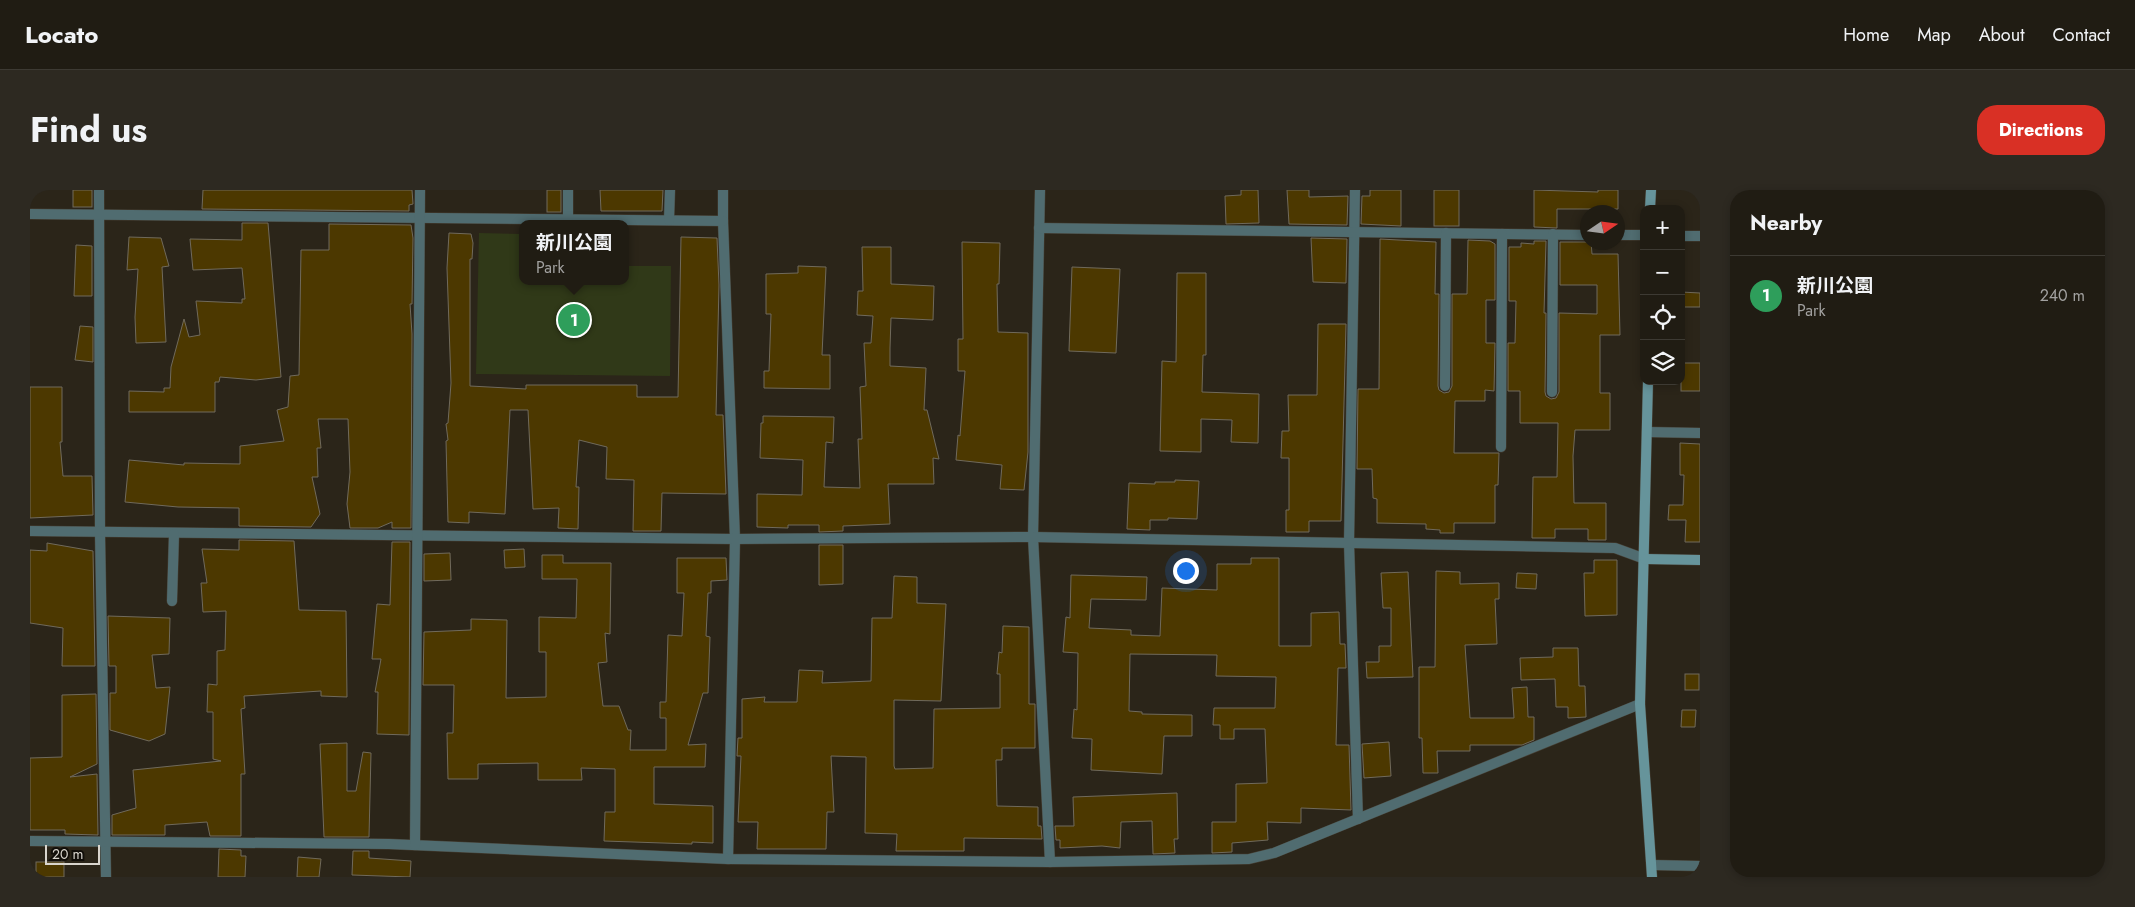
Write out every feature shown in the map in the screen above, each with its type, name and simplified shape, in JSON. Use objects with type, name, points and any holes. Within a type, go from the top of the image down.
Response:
[{"type":"street","points":[[99,190],[100,533],[106,877]]},
{"type":"street","points":[[415,845],[420,190]]},
{"type":"street","points":[[568,190],[568,219]]},
{"type":"street","points":[[669,220],[670,190]]},
{"type":"street","points":[[723,190],[735,539],[728,859]]},
{"type":"street","points":[[1040,190],[1033,537],[1050,862]]},
{"type":"street","points":[[1355,190],[1349,543],[1358,819]]},
{"type":"street","points":[[1650,205],[1651,190]]},
{"type":"street","points":[[30,214],[723,221]]},
{"type":"street","points":[[1039,228],[1580,235]]},
{"type":"street","points":[[1445,386],[1446,233]]},
{"type":"street","points":[[1501,446],[1502,234]]},
{"type":"street","points":[[1552,392],[1553,234]]},
{"type":"street","points":[[1625,235],[1640,235]]},
{"type":"street","points":[[1685,236],[1700,236]]},
{"type":"street","points":[[1648,385],[1640,704],[1652,877]]},
{"type":"street","points":[[1647,432],[1700,433]]},
{"type":"street","points":[[30,532],[735,539],[1033,537],[1615,548],[1645,559],[1700,560]]},
{"type":"street","points":[[172,601],[174,534]]},
{"type":"street","points":[[30,841],[415,845],[728,859],[1050,862],[1250,859],[1274,853],[1640,704]]},
{"type":"street","points":[[1652,865],[1700,866]]},
{"type":"green space","points":[[479,233],[519,234],[519,285],[629,285],[629,266],[671,266],[670,376],[476,374]]},
{"type":"building","points":[[73,190],[92,190],[92,207],[73,207]]},
{"type":"building","points":[[203,190],[412,190],[413,204],[409,205],[409,211],[202,209]]},
{"type":"building","points":[[547,190],[561,190],[561,212],[547,212]]},
{"type":"building","points":[[600,190],[663,190],[662,211],[601,211]]},
{"type":"building","points":[[1241,190],[1258,190],[1259,223],[1226,224],[1225,196],[1241,195]]},
{"type":"building","points":[[1287,190],[1309,190],[1309,197],[1348,196],[1347,225],[1289,224]]},
{"type":"building","points":[[1370,190],[1401,190],[1401,226],[1361,224],[1362,196],[1370,196]]},
{"type":"building","points":[[1434,190],[1459,190],[1459,226],[1434,226]]},
{"type":"building","points":[[1534,190],[1598,192],[1598,190],[1618,190],[1618,205],[1580,205],[1580,209],[1557,209],[1557,228],[1534,227]]},
{"type":"building","points":[[242,223],[268,223],[281,377],[256,380],[220,377],[219,382],[215,382],[215,412],[129,412],[129,391],[164,392],[164,388],[170,388],[171,367],[184,319],[189,337],[200,335],[196,301],[242,303],[242,299],[245,299],[242,268],[193,270],[190,239],[242,240]]},
{"type":"building","points":[[329,224],[411,225],[413,238],[412,304],[410,304],[412,334],[411,528],[392,528],[392,522],[378,528],[350,528],[347,504],[350,472],[348,419],[318,419],[321,448],[317,448],[318,477],[312,477],[320,514],[311,527],[239,526],[239,508],[178,507],[125,502],[129,460],[184,465],[184,463],[240,464],[240,446],[284,441],[277,410],[288,407],[290,376],[299,375],[301,250],[329,250]]},
{"type":"building","points":[[449,233],[471,234],[473,243],[472,259],[470,259],[470,386],[526,389],[526,385],[637,385],[637,397],[678,397],[681,237],[717,238],[719,285],[716,415],[723,415],[726,494],[662,493],[661,531],[633,531],[634,480],[606,479],[607,447],[579,440],[576,487],[579,487],[578,529],[558,528],[559,508],[533,509],[528,410],[510,410],[505,514],[469,512],[469,523],[448,522],[446,441],[448,440],[446,424],[448,423],[451,383],[447,268]]},
{"type":"building","points":[[129,237],[161,238],[169,266],[162,267],[166,342],[136,343],[135,317],[138,269],[127,270]]},
{"type":"building","points":[[1311,238],[1347,239],[1346,283],[1313,282]]},
{"type":"building","points":[[1380,239],[1436,242],[1435,294],[1439,294],[1438,386],[1439,390],[1444,393],[1449,392],[1452,386],[1452,294],[1467,294],[1468,240],[1490,241],[1495,244],[1495,300],[1486,300],[1486,343],[1495,343],[1494,391],[1485,390],[1485,401],[1455,401],[1454,453],[1499,453],[1498,485],[1495,485],[1495,523],[1454,523],[1454,533],[1440,533],[1440,530],[1426,529],[1426,524],[1377,523],[1377,499],[1373,498],[1372,469],[1357,469],[1358,389],[1379,389]]},
{"type":"building","points":[[1534,241],[1546,241],[1544,313],[1546,313],[1545,392],[1546,396],[1551,399],[1556,398],[1559,392],[1559,313],[1597,314],[1597,285],[1560,285],[1560,242],[1580,242],[1580,250],[1592,250],[1592,254],[1618,254],[1620,335],[1600,335],[1600,393],[1610,393],[1610,430],[1575,430],[1573,456],[1574,503],[1606,503],[1606,540],[1588,540],[1588,529],[1555,529],[1555,538],[1532,538],[1533,477],[1557,477],[1558,423],[1520,423],[1520,391],[1508,391],[1508,343],[1515,343],[1516,301],[1509,301],[1509,247],[1521,247],[1521,243],[1534,244]]},
{"type":"building","points":[[962,242],[1000,243],[999,284],[997,284],[998,332],[1028,333],[1028,452],[1024,490],[1000,489],[1002,465],[956,460],[958,435],[960,436],[965,371],[958,371],[958,339],[963,339]]},
{"type":"building","points":[[76,245],[92,246],[92,296],[74,296]]},
{"type":"building","points":[[862,247],[891,247],[891,284],[934,286],[933,320],[891,318],[890,366],[926,368],[924,410],[927,410],[939,459],[933,458],[934,484],[888,484],[890,524],[843,526],[843,531],[819,532],[819,525],[788,525],[788,528],[757,527],[757,494],[802,495],[803,460],[760,458],[763,416],[834,417],[833,443],[826,442],[824,487],[860,488],[858,439],[862,439],[860,387],[866,386],[864,343],[871,343],[873,316],[857,315],[858,291],[863,291]]},
{"type":"building","points":[[798,266],[826,267],[822,355],[830,355],[830,389],[764,388],[764,371],[769,371],[771,314],[766,314],[766,274],[798,273]]},
{"type":"building","points":[[1072,267],[1120,269],[1116,353],[1069,351]]},
{"type":"building","points":[[1177,273],[1206,273],[1206,355],[1203,355],[1202,392],[1259,394],[1258,443],[1231,442],[1232,420],[1201,419],[1201,452],[1160,451],[1162,361],[1176,362]]},
{"type":"building","points":[[1685,292],[1700,293],[1700,307],[1685,307]]},
{"type":"building","points":[[1318,324],[1346,324],[1341,521],[1309,521],[1309,532],[1286,532],[1286,510],[1289,510],[1289,458],[1281,458],[1282,431],[1289,431],[1288,395],[1317,395]]},
{"type":"building","points":[[80,326],[93,327],[93,362],[75,360]]},
{"type":"building","points":[[1685,363],[1700,363],[1700,391],[1681,391],[1681,385],[1685,385]]},
{"type":"building","points":[[30,387],[62,387],[62,442],[60,442],[63,476],[92,476],[93,515],[30,518]]},
{"type":"building","points":[[1680,443],[1700,444],[1700,542],[1685,542],[1686,520],[1668,520],[1669,505],[1683,505],[1684,475],[1680,475]]},
{"type":"building","points":[[1175,480],[1199,481],[1197,519],[1168,518],[1168,520],[1150,520],[1150,530],[1127,529],[1129,483],[1155,484],[1155,482],[1175,482]]},
{"type":"building","points":[[239,540],[294,541],[299,610],[346,611],[347,697],[321,696],[321,691],[244,696],[245,708],[241,709],[245,774],[241,774],[241,836],[210,836],[207,822],[165,825],[165,835],[112,835],[112,815],[136,808],[133,770],[221,761],[213,759],[213,712],[207,712],[208,684],[217,685],[217,651],[225,650],[226,611],[203,612],[201,583],[207,583],[202,549],[239,550]]},
{"type":"building","points":[[392,542],[410,542],[409,735],[377,734],[378,692],[375,692],[381,659],[372,659],[377,604],[390,605]]},
{"type":"building","points":[[47,543],[93,551],[95,666],[62,666],[63,628],[30,623],[30,550],[47,551]]},
{"type":"building","points":[[819,545],[843,545],[843,584],[819,585]]},
{"type":"building","points":[[524,549],[525,567],[505,568],[504,550]]},
{"type":"building","points":[[450,553],[451,580],[424,581],[424,554]]},
{"type":"building","points":[[542,555],[563,555],[563,563],[611,563],[610,634],[605,633],[607,662],[598,663],[603,706],[619,706],[628,730],[631,730],[630,750],[666,750],[666,718],[660,718],[660,702],[666,702],[668,635],[682,636],[684,593],[677,593],[677,558],[726,558],[727,580],[711,581],[711,593],[708,593],[706,636],[710,637],[708,693],[703,693],[688,745],[706,744],[705,767],[654,767],[654,804],[713,806],[713,843],[604,841],[605,812],[615,812],[615,769],[581,768],[582,780],[538,780],[538,763],[478,764],[478,779],[448,779],[447,733],[453,733],[454,685],[423,685],[424,632],[471,630],[471,619],[507,620],[506,698],[546,697],[546,652],[539,652],[539,617],[576,618],[577,579],[542,579]]},
{"type":"building","points":[[1251,558],[1279,558],[1279,646],[1311,646],[1311,613],[1339,612],[1340,644],[1345,644],[1346,668],[1338,668],[1336,745],[1349,745],[1351,810],[1301,808],[1301,823],[1267,822],[1268,840],[1232,843],[1232,852],[1212,853],[1212,822],[1236,822],[1236,784],[1267,783],[1265,729],[1234,729],[1234,739],[1220,739],[1220,725],[1213,725],[1214,708],[1275,708],[1276,677],[1216,676],[1217,655],[1130,654],[1129,711],[1142,712],[1142,714],[1192,715],[1192,736],[1164,736],[1162,774],[1091,770],[1092,739],[1072,738],[1074,709],[1077,710],[1078,653],[1063,652],[1066,617],[1070,618],[1071,575],[1147,577],[1146,600],[1091,599],[1089,628],[1131,630],[1131,635],[1160,636],[1162,588],[1217,590],[1217,564],[1251,564]]},
{"type":"building","points":[[1594,560],[1617,560],[1617,615],[1585,616],[1584,573],[1594,573]]},
{"type":"building","points":[[1436,571],[1460,572],[1460,584],[1499,583],[1499,599],[1495,599],[1497,644],[1465,645],[1470,718],[1514,718],[1512,688],[1527,687],[1528,717],[1534,717],[1534,740],[1522,745],[1470,745],[1470,751],[1437,751],[1438,773],[1423,773],[1422,738],[1419,738],[1419,667],[1435,667]]},
{"type":"building","points":[[1408,572],[1413,677],[1367,678],[1366,662],[1379,662],[1379,646],[1391,646],[1391,608],[1383,608],[1381,573]]},
{"type":"building","points":[[1517,573],[1537,574],[1536,589],[1516,588]]},
{"type":"building","points":[[894,576],[917,577],[917,603],[946,604],[941,701],[894,700],[895,769],[933,768],[934,709],[1000,708],[1000,674],[997,674],[999,652],[1002,653],[1003,626],[1029,627],[1029,704],[1035,704],[1035,748],[1002,748],[1002,760],[996,760],[997,806],[1038,807],[1038,826],[1041,826],[1042,839],[964,838],[964,851],[896,851],[897,834],[865,833],[866,757],[831,756],[834,812],[827,812],[826,849],[757,849],[758,822],[738,822],[741,756],[737,756],[738,738],[742,738],[742,699],[765,697],[764,702],[797,702],[799,670],[823,671],[822,683],[871,681],[872,618],[892,618]]},
{"type":"building","points":[[108,616],[170,618],[169,654],[152,655],[156,688],[170,687],[165,734],[149,741],[110,730],[110,693],[116,693],[116,666],[109,666]]},
{"type":"building","points":[[1553,648],[1578,648],[1579,686],[1585,686],[1586,717],[1568,718],[1568,707],[1556,707],[1555,679],[1521,680],[1520,658],[1553,657]]},
{"type":"building","points":[[1685,674],[1699,674],[1699,690],[1685,690]]},
{"type":"building","points":[[96,694],[97,764],[70,777],[97,774],[98,835],[65,834],[65,830],[30,830],[30,758],[62,757],[62,695]]},
{"type":"building","points":[[1682,710],[1696,710],[1695,727],[1681,727]]},
{"type":"building","points":[[1389,742],[1391,776],[1364,778],[1362,744]]},
{"type":"building","points":[[347,743],[347,791],[356,791],[363,752],[371,753],[369,837],[324,837],[320,744]]},
{"type":"building","points":[[1177,793],[1178,839],[1174,839],[1175,853],[1153,854],[1152,821],[1121,822],[1120,848],[1102,846],[1060,848],[1060,840],[1056,840],[1055,826],[1074,826],[1073,797]]},
{"type":"building","points":[[219,849],[241,850],[241,856],[246,856],[245,877],[218,877]]},
{"type":"building","points":[[353,851],[369,851],[369,858],[411,861],[410,877],[352,875]]},
{"type":"building","points":[[298,857],[321,859],[319,877],[297,877]]},
{"type":"building","points":[[36,862],[64,862],[64,877],[36,877]]},
{"type":"place","name":"新川公園","points":[[574,320]]}]
